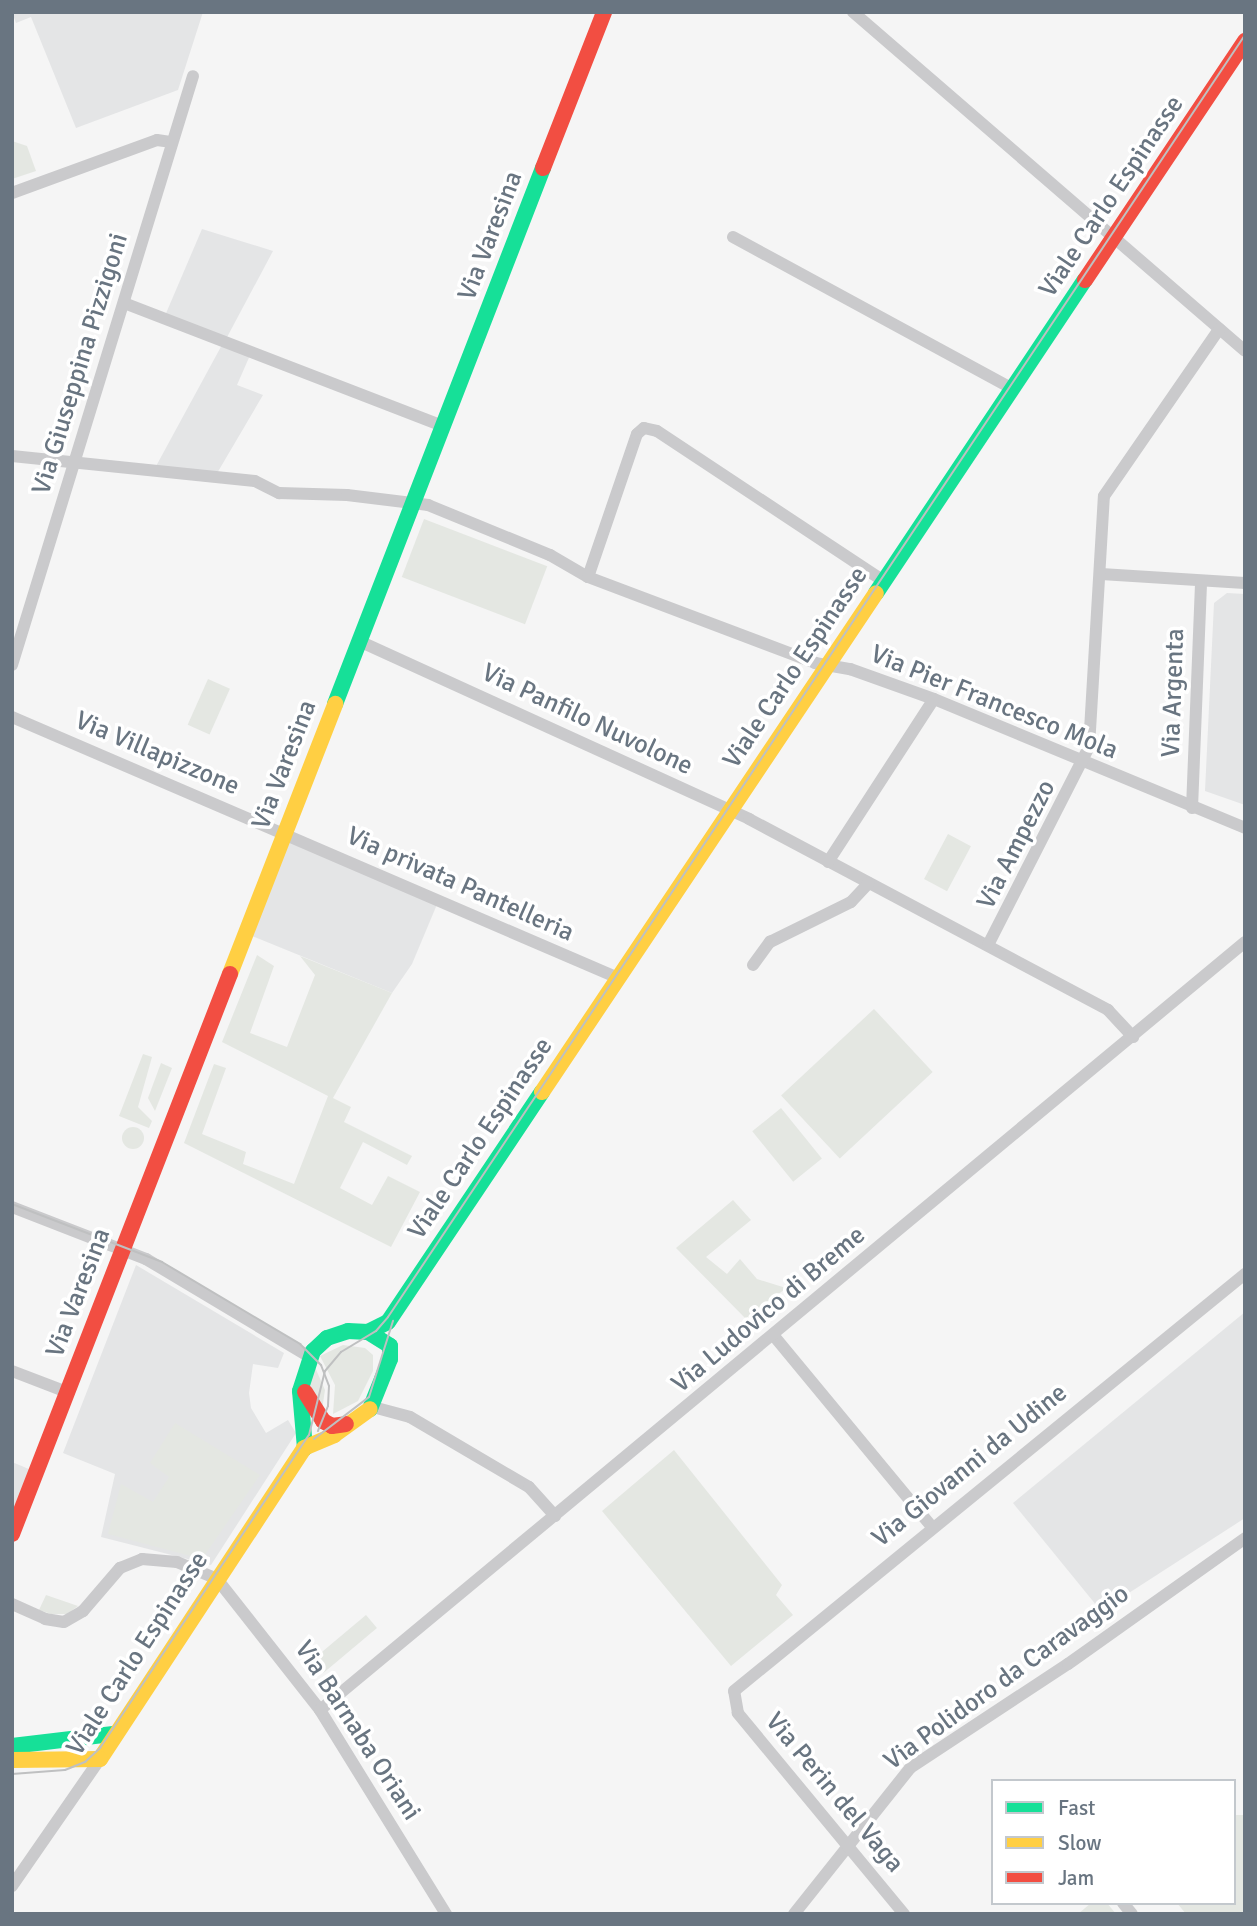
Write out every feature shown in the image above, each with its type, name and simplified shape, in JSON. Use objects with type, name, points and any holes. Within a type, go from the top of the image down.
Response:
[{"type":"street","name":"Via Varesina","points":[[12,1535],[604,12]]},
{"type":"street","points":[[853,12],[1245,351]]},
{"type":"street","name":"Viale Carlo Espinasse","points":[[368,1332],[388,1322],[1245,41]]},
{"type":"street","name":"Via Giuseppina Pizzigoni","points":[[12,664],[192,76]]},
{"type":"street","points":[[12,193],[157,141],[172,142]]},
{"type":"street","points":[[733,237],[1013,389]]},
{"type":"street","points":[[124,303],[443,426]]},
{"type":"street","name":"Via Ampezzo","points":[[988,945],[1083,764],[1089,747],[1104,496],[1219,329]]},
{"type":"street","points":[[588,577],[636,434],[644,428],[657,431],[884,581]]},
{"type":"street","points":[[12,456],[75,460]]},
{"type":"street","name":"Via Pier Francesco Mola","points":[[75,460],[256,481],[279,494],[413,503],[550,555],[588,577],[826,666],[850,669],[934,699],[1083,764],[1245,828]]},
{"type":"street","points":[[1101,574],[1245,583]]},
{"type":"street","name":"Via Argenta","points":[[1192,807],[1201,581]]},
{"type":"street","name":"Via Panfilo Nuvolone","points":[[359,641],[730,811],[1108,1010],[1133,1037]]},
{"type":"street","points":[[828,862],[934,699]]},
{"type":"street","name":"Via Villapizzone","points":[[12,717],[285,833]]},
{"type":"street","name":"Via privata Pantelleria","points":[[285,833],[618,978]]},
{"type":"street","points":[[753,965],[770,942],[851,902],[869,883]]},
{"type":"street","name":"Via Ludovico di Breme","points":[[320,1710],[774,1336],[1245,942]]},
{"type":"street","points":[[12,1207],[122,1249],[190,1281],[307,1364]]},
{"type":"street","name":"Via Giovanni da Udine","points":[[732,1699],[739,1685],[931,1526],[1245,1274]]},
{"type":"street","points":[[305,1448],[373,1407],[386,1378],[390,1346],[388,1322]]},
{"type":"street","points":[[305,1448],[306,1425],[299,1398],[307,1364],[336,1334],[368,1332],[390,1346]]},
{"type":"street","points":[[774,1336],[931,1526]]},
{"type":"street","points":[[307,1364],[305,1390],[314,1411],[332,1426],[346,1424]]},
{"type":"street","points":[[12,1371],[67,1392]]},
{"type":"street","points":[[373,1407],[394,1412],[529,1487],[555,1516]]},
{"type":"street","name":"Viale Carlo Espinasse","points":[[12,1886],[100,1759],[113,1734],[305,1448]]},
{"type":"street","name":"Via Polidoro da Caravaggio","points":[[794,1914],[910,1768],[1122,1627],[1245,1538]]},
{"type":"street","points":[[12,1604],[45,1619],[64,1622],[83,1611],[120,1568],[142,1559],[177,1562],[218,1580]]},
{"type":"street","name":"Via Barnaba Oriani","points":[[218,1580],[320,1710],[446,1914]]},
{"type":"street","name":"Via Perin del Vaga","points":[[732,1699],[738,1713],[904,1914]]},
{"type":"street","points":[[12,1746],[60,1743],[113,1734]]},
{"type":"street","points":[[60,1743],[100,1759]]},
{"type":"street","points":[[12,1760],[100,1759]]},
{"type":"shaded area","points":[[12,12],[203,12],[178,90],[76,128],[31,17],[16,23]]},
{"type":"shaded area","points":[[12,141],[27,146],[36,171],[12,179]]},
{"type":"shaded area","points":[[202,229],[273,251],[225,341],[164,318]]},
{"type":"shaded area","points":[[223,343],[251,353],[237,385],[263,395],[216,475],[155,468]]},
{"type":"shaded area","points":[[424,519],[547,566],[525,624],[402,577]]},
{"type":"shaded area","points":[[1227,593],[1245,594],[1245,805],[1205,791],[1214,603]]},
{"type":"shaded area","points":[[208,679],[230,689],[210,734],[188,725]]},
{"type":"shaded area","points":[[285,834],[438,902],[412,964],[392,993],[247,934]]},
{"type":"shaded area","points":[[948,834],[971,846],[947,891],[924,879]]},
{"type":"shaded area","points":[[257,955],[274,966],[250,1033],[287,1047],[315,975],[300,956],[392,993],[333,1098],[351,1107],[344,1122],[412,1156],[407,1165],[363,1142],[340,1188],[372,1205],[388,1176],[420,1192],[391,1247],[184,1143],[214,1064],[226,1068],[202,1134],[246,1152],[243,1164],[294,1184],[328,1096],[222,1042]]},
{"type":"shaded area","points":[[874,1009],[933,1072],[840,1159],[781,1096]]},
{"type":"shaded area","points":[[143,1054],[152,1057],[138,1107],[152,1121],[149,1128],[119,1116]]},
{"type":"shaded area","points":[[161,1063],[172,1068],[155,1111],[148,1098]]},
{"type":"shaded area","points":[[781,1108],[822,1159],[793,1182],[752,1131]]},
{"type":"shaded area","points":[[133,1127],[141,1130],[144,1138],[141,1146],[133,1149],[125,1146],[122,1138],[125,1130]]},
{"type":"shaded area","points":[[733,1200],[751,1220],[706,1257],[727,1274],[740,1259],[757,1279],[786,1288],[747,1320],[676,1248]]},
{"type":"shaded area","points":[[136,1265],[284,1353],[278,1368],[253,1364],[249,1393],[251,1408],[266,1433],[288,1420],[296,1433],[211,1565],[101,1537],[115,1474],[63,1453]]},
{"type":"shaded area","points":[[1245,1312],[1245,1518],[1101,1611],[1013,1503]]},
{"type":"shaded area","points":[[343,1345],[365,1348],[373,1355],[373,1371],[358,1401],[333,1414],[335,1385],[320,1356]]},
{"type":"shaded area","points":[[314,1365],[325,1390],[322,1410],[310,1385]]},
{"type":"shaded area","points":[[175,1423],[260,1475],[202,1559],[108,1534],[121,1484],[153,1502],[169,1477],[150,1463]]},
{"type":"shaded area","points":[[674,1450],[782,1585],[776,1595],[793,1615],[731,1666],[602,1511]]},
{"type":"shaded area","points":[[12,1462],[36,1472],[12,1534]]},
{"type":"shaded area","points":[[46,1595],[78,1606],[67,1614],[51,1614],[39,1610]]},
{"type":"shaded area","points":[[366,1615],[377,1628],[323,1673],[312,1660]]},
{"type":"shaded area","points":[[1236,1815],[1245,1815],[1245,1914],[1186,1914],[1179,1905],[1236,1905]]},
{"type":"shaded area","points":[[1089,1905],[1109,1905],[1116,1914],[1078,1914]]},
{"type":"tram line","points":[[12,1774],[65,1770],[85,1762],[100,1748],[309,1435],[325,1371],[341,1352],[376,1331],[388,1317],[1245,35]]},
{"type":"tram line","points":[[12,1204],[162,1262],[300,1344],[321,1365],[329,1386],[328,1406],[318,1431]]},
{"type":"tram line","points":[[314,1439],[369,1397],[393,1321]]},
{"type":"traffic: fast","points":[[335,704],[543,168]]},
{"type":"traffic: fast","points":[[876,593],[1085,280]]},
{"type":"traffic: fast","points":[[368,1332],[388,1322],[542,1092]]},
{"type":"traffic: fast","points":[[305,1448],[300,1391],[313,1351],[327,1338],[348,1331],[368,1332],[390,1346],[390,1359],[370,1409]]},
{"type":"traffic: fast","points":[[12,1746],[113,1734]]},
{"type":"traffic: slow","points":[[542,1092],[876,593]]},
{"type":"traffic: slow","points":[[230,974],[335,704]]},
{"type":"traffic: slow","points":[[100,1759],[304,1448],[334,1435],[370,1409]]},
{"type":"traffic: slow","points":[[12,1760],[100,1759]]},
{"type":"traffic: jam","points":[[543,168],[604,12]]},
{"type":"traffic: jam","points":[[1085,280],[1245,41]]},
{"type":"traffic: jam","points":[[12,1534],[230,974]]},
{"type":"traffic: jam","points":[[305,1392],[323,1421],[332,1426],[346,1424]]}]
